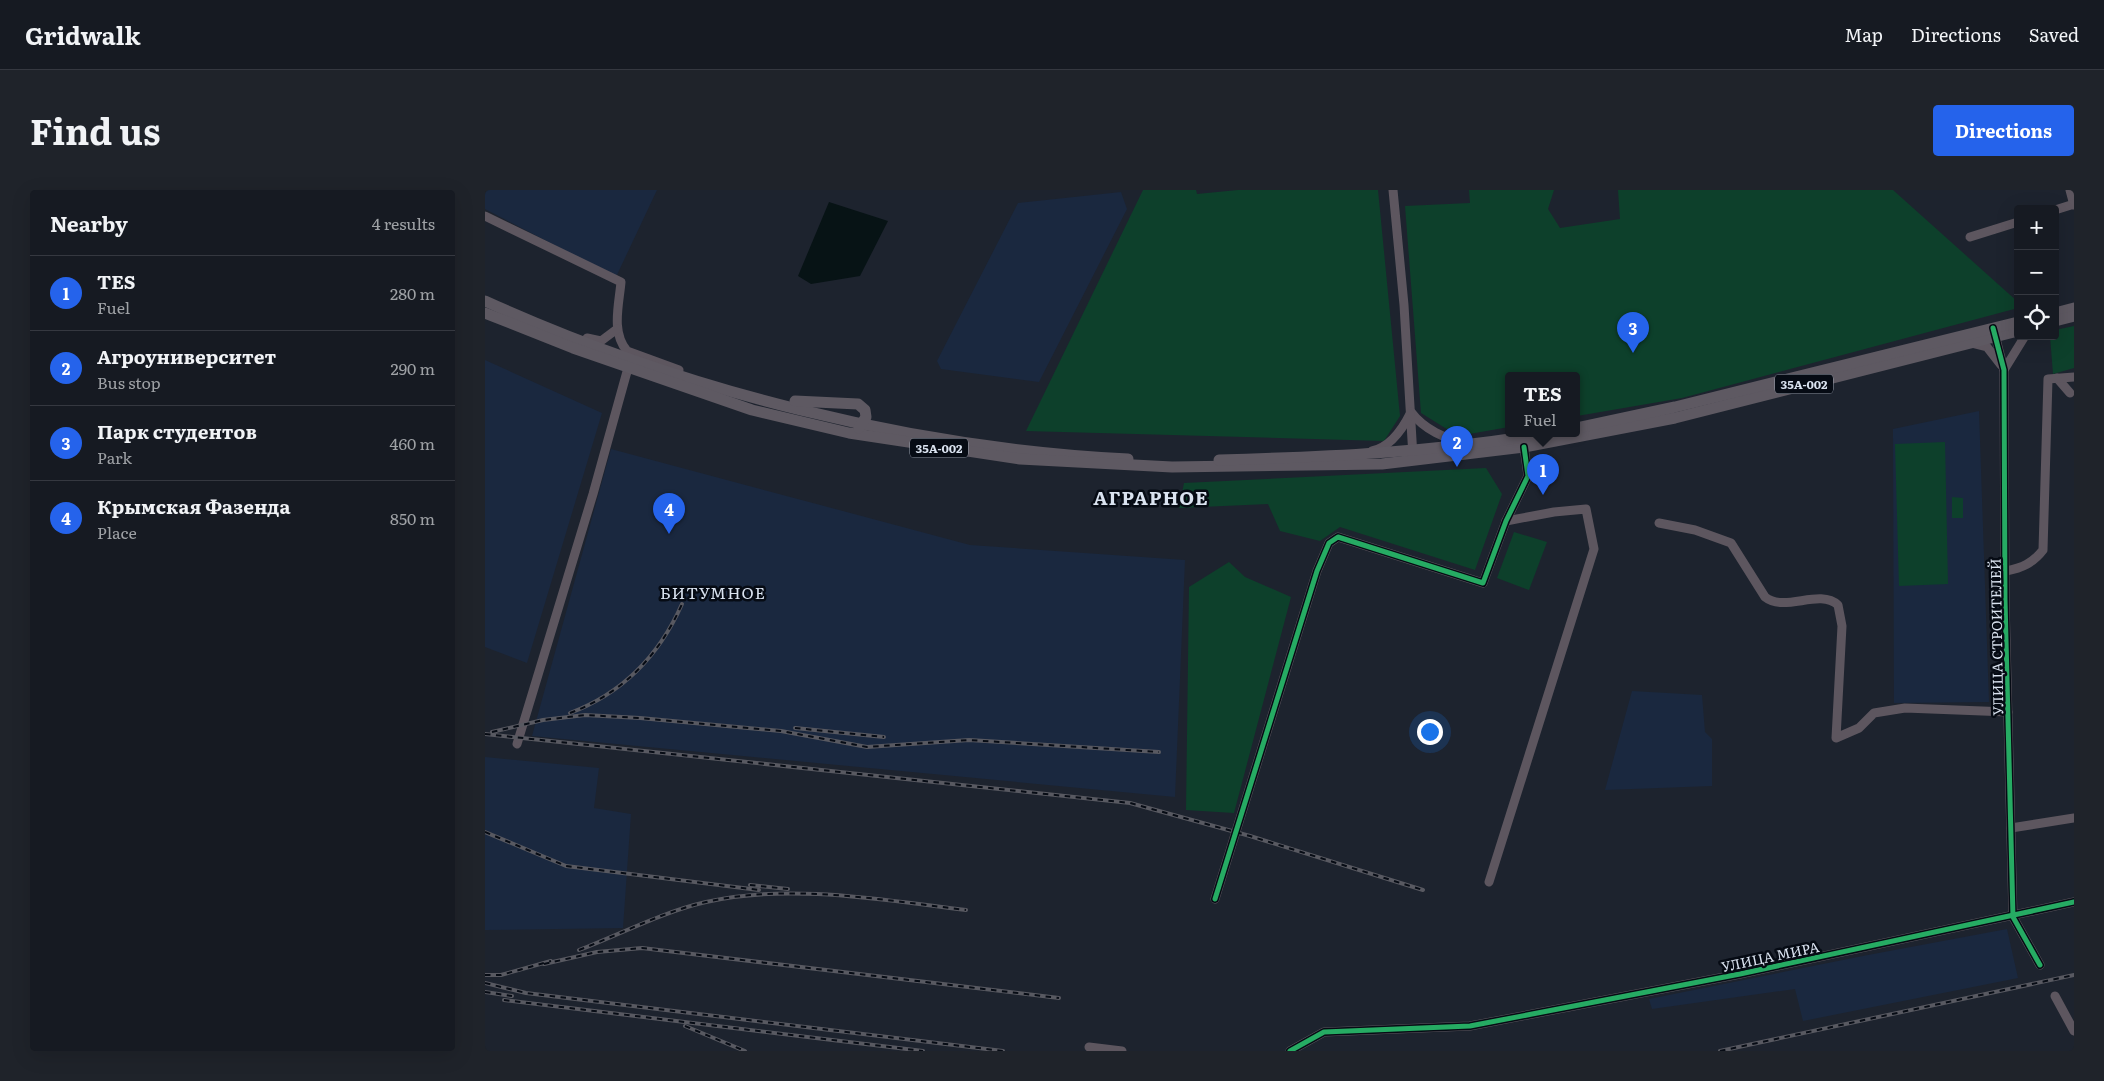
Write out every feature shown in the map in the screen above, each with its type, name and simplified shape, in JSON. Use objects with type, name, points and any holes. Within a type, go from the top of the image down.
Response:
[{"type":"main road","name":"35А-002","points":[[485,301],[612,351],[755,398],[864,424],[926,436],[1002,447],[1112,458],[1173,461],[1358,455],[1413,456],[1521,437]]},
{"type":"main road","points":[[2059,312],[2074,308]]},
{"type":"main road","name":"35А-002","points":[[485,313],[628,368],[752,410],[849,433],[1020,459],[1112,466],[1317,467],[1413,456],[1525,447],[1577,437]]},
{"type":"main road","points":[[2059,320],[2074,316]]},
{"type":"main road","name":"35А-002","points":[[1580,436],[1675,418],[1965,343],[2014,324]]},
{"type":"main road","name":"35А-002","points":[[1580,427],[1994,332],[2014,331]]},
{"type":"main road","points":[[755,398],[858,404],[866,413],[864,424],[849,433]]},
{"type":"street","points":[[1393,190],[1413,456]]},
{"type":"street","points":[[2059,209],[2074,205],[2070,190]]},
{"type":"street","points":[[485,216],[621,282],[617,330],[627,351],[691,374],[711,384]]},
{"type":"street","points":[[1970,237],[2014,223]]},
{"type":"street","points":[[515,314],[595,341],[608,338],[617,330]]},
{"type":"street","name":"УЛИЦА СТРОИТЕЛЕЙ","points":[[1994,332],[2004,370],[2008,712],[2013,917]]},
{"type":"street","points":[[1965,343],[1978,344],[1987,348],[2004,370],[2023,340]]},
{"type":"street","points":[[517,744],[593,494],[628,368]]},
{"type":"street","points":[[2053,379],[2074,377]]},
{"type":"street","points":[[2006,571],[2019,568],[2036,559],[2043,550],[2053,379]]},
{"type":"street","points":[[2053,379],[2070,392]]},
{"type":"street","points":[[1411,412],[1426,427],[1450,438],[1487,442]]},
{"type":"street","points":[[1358,455],[1379,450],[1387,444],[1404,426],[1411,412]]},
{"type":"street","points":[[1215,899],[1317,571],[1329,543],[1338,537],[1483,583],[1506,521],[1528,476],[1525,447]]},
{"type":"street","points":[[1489,882],[1594,549],[1586,509],[1554,512],[1506,521]]},
{"type":"street","points":[[1659,523],[1695,530],[1731,543],[1765,597],[1771,601],[1808,601],[1826,598],[1838,605],[1842,626],[1836,738],[1859,728],[1874,713],[1905,708],[2008,712]]},
{"type":"street","points":[[2011,828],[2074,818]]},
{"type":"street","name":"УЛИЦА МИРА","points":[[1290,1051],[1324,1032],[1470,1026],[1740,974],[2013,917],[2074,902]]},
{"type":"street","points":[[2013,917],[2040,965]]},
{"type":"street","points":[[2055,996],[2074,1031]]},
{"type":"street","points":[[1089,1047],[1122,1051]]},
{"type":"shaded area","points":[[485,190],[657,190],[616,277],[485,209]]},
{"type":"shaded area","points":[[1121,192],[1127,209],[1039,382],[941,369],[937,361],[1018,203]]},
{"type":"shaded area","points":[[829,202],[888,221],[860,276],[811,284],[798,276]]},
{"type":"shaded area","points":[[485,360],[602,413],[527,663],[485,647]]},
{"type":"shaded area","points":[[1979,411],[1989,702],[1894,703],[1893,429]]},
{"type":"shaded area","points":[[611,449],[970,545],[1185,560],[1175,797],[532,736]]},
{"type":"shaded area","points":[[1632,691],[1702,695],[1705,732],[1712,739],[1712,786],[1605,790]]},
{"type":"shaded area","points":[[485,757],[599,768],[594,808],[631,814],[623,928],[485,930]]},
{"type":"shaded area","points":[[2007,929],[2018,978],[1803,1021],[1795,989],[1652,1009],[1649,999],[1868,955]]},
{"type":"green space","points":[[1143,190],[1196,190],[1197,194],[1238,190],[1378,190],[1400,416],[1384,441],[1026,431]]},
{"type":"green space","points":[[1469,190],[1554,190],[1548,209],[1560,228],[1620,219],[1618,190],[1893,190],[2014,298],[2014,309],[1682,398],[1580,415],[1580,372],[1505,372],[1505,428],[1458,436],[1421,413],[1405,206],[1470,203]]},
{"type":"green space","points":[[2074,326],[2074,368],[2053,374],[2050,340],[2059,340],[2059,329]]},
{"type":"green space","points":[[1945,442],[1948,584],[1899,586],[1895,444]]},
{"type":"green space","points":[[1486,468],[1502,494],[1475,570],[1340,527],[1320,541],[1280,531],[1268,504],[1179,508],[1184,483]]},
{"type":"green space","points":[[1952,497],[1963,498],[1963,518],[1952,518]]},
{"type":"green space","points":[[1514,532],[1547,542],[1529,590],[1497,578]]},
{"type":"green space","points":[[1229,562],[1245,577],[1291,597],[1234,813],[1186,810],[1189,587]]},
{"type":"railway","points":[[570,713],[607,695],[637,670],[662,640],[682,604]]},
{"type":"railway","points":[[492,732],[543,720],[585,715],[781,731],[867,747],[969,740],[1159,752]]},
{"type":"railway","points":[[795,728],[884,737]]},
{"type":"railway","points":[[485,734],[1130,803],[1250,836],[1423,890]]},
{"type":"railway","points":[[485,832],[566,866],[759,890]]},
{"type":"railway","points":[[750,885],[788,889]]},
{"type":"railway","points":[[579,950],[673,911],[738,896],[770,894],[836,895],[966,910]]},
{"type":"railway","points":[[544,964],[597,952],[642,948],[1059,998]]},
{"type":"railway","points":[[485,975],[501,975],[551,961]]},
{"type":"railway","points":[[1720,1051],[2074,975]]},
{"type":"railway","points":[[485,983],[526,993],[1003,1051]]},
{"type":"railway","points":[[485,992],[512,996]]},
{"type":"railway","points":[[504,1000],[923,1051]]},
{"type":"railway","points":[[685,1026],[745,1051]]},
{"type":"cycle path","points":[[1993,328],[2004,370],[2005,600],[2013,917],[2040,965]]},
{"type":"cycle path","points":[[1215,899],[1317,571],[1329,543],[1338,537],[1483,583],[1506,521],[1528,476],[1524,447]]},
{"type":"cycle path","points":[[1290,1051],[1324,1032],[1470,1026],[1740,974],[2074,902]]},
{"type":"place","name":"Парк студентов","points":[[1633,353]]},
{"type":"place","name":"Агроуниверситет","points":[[1457,467]]},
{"type":"place","name":"TES","points":[[1543,495]]},
{"type":"place","name":"Крымская Фазенда","points":[[669,534]]},
{"type":"district","name":"АГРАРНОЕ","points":[[1151,497]]},
{"type":"district","name":"БИТУМНОЕ","points":[[713,592]]}]
